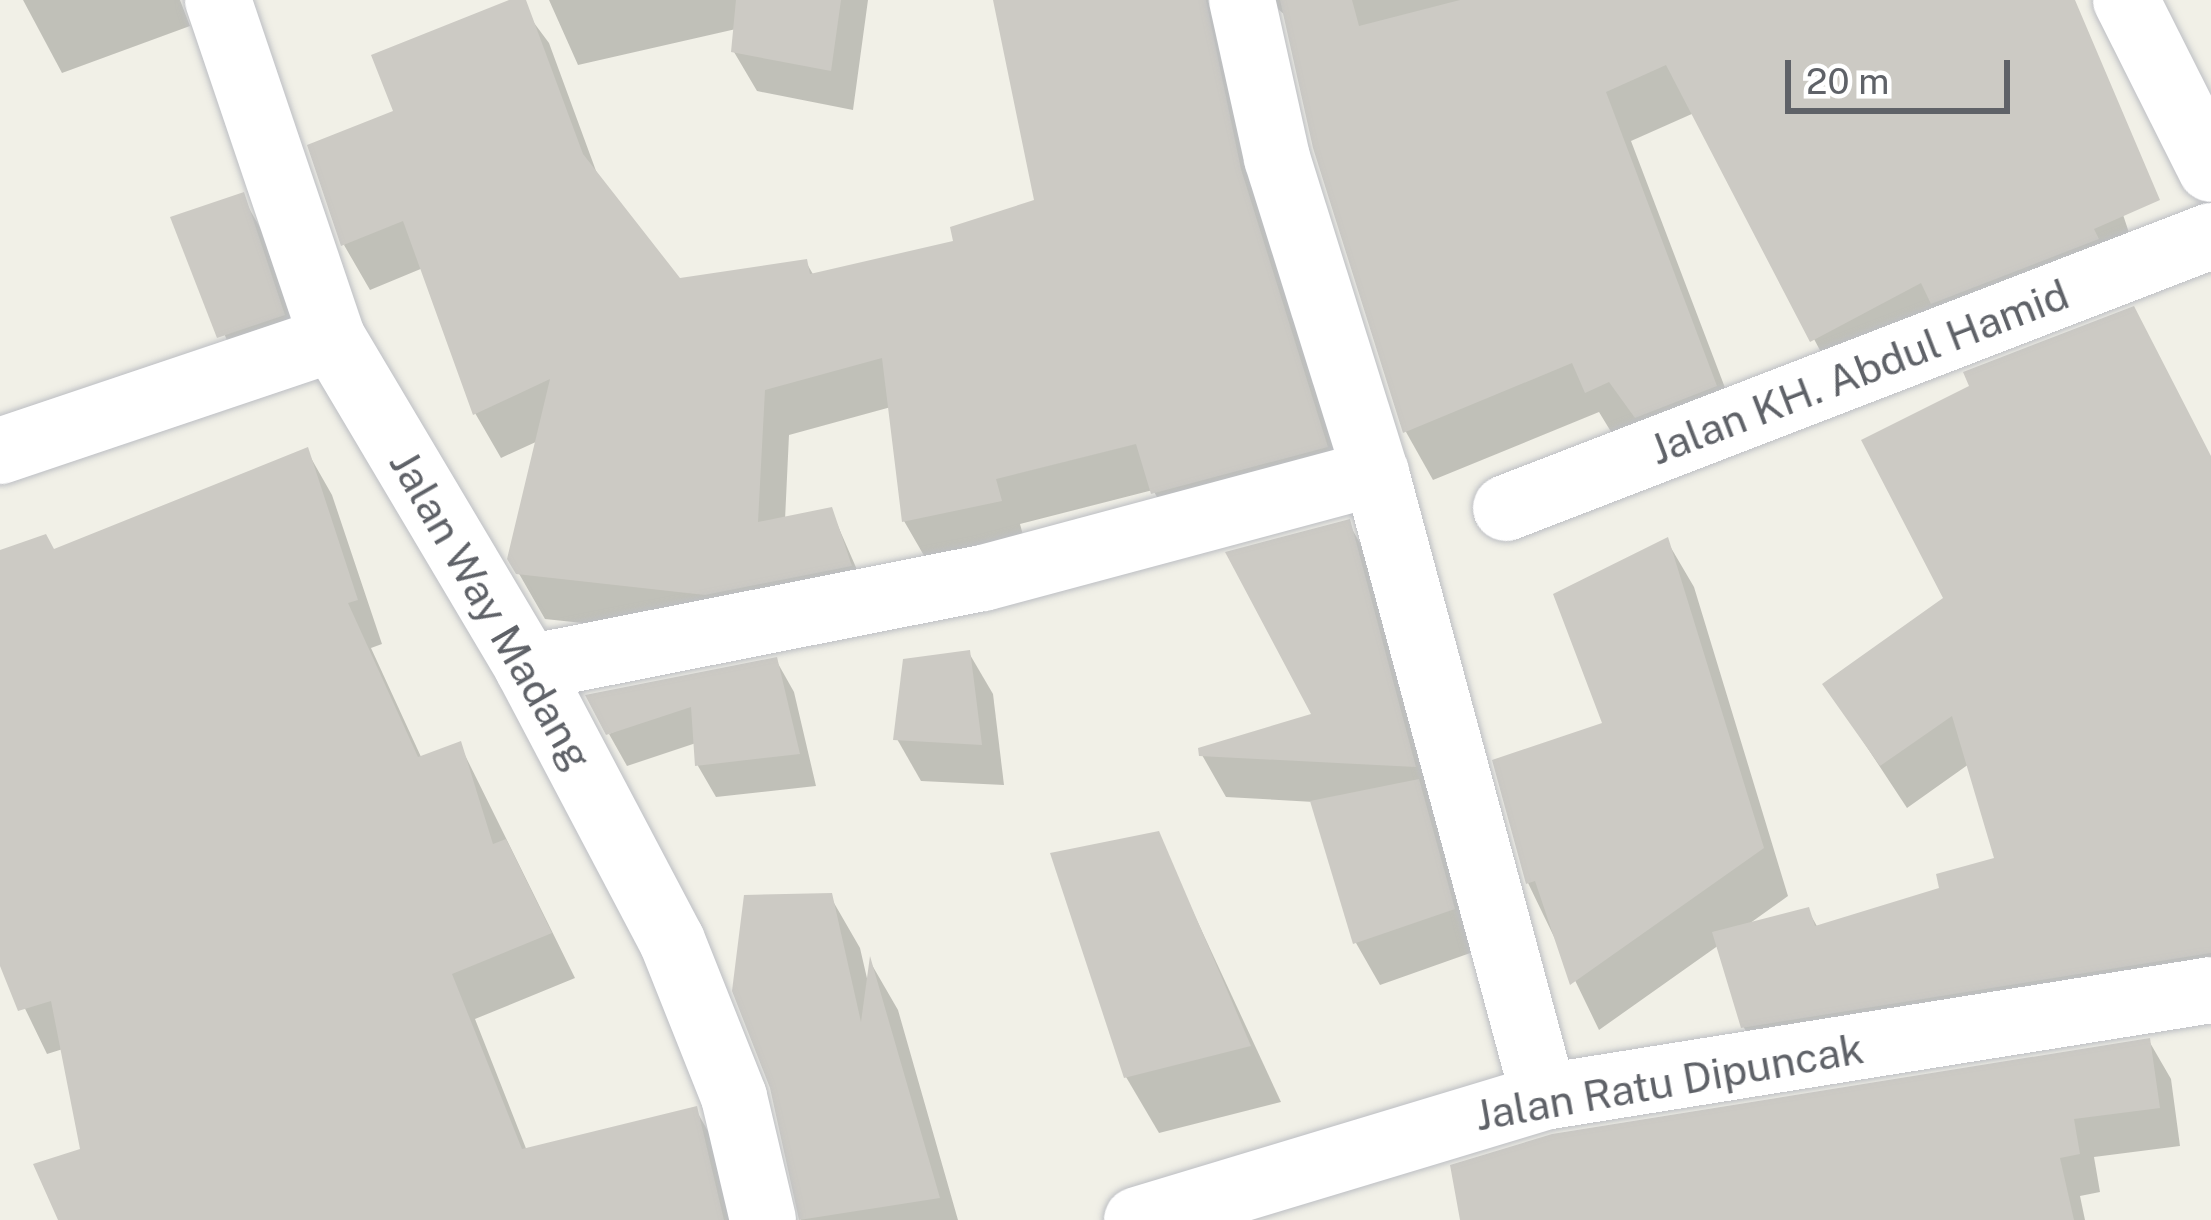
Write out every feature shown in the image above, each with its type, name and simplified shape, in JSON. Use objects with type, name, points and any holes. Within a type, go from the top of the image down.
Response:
[{"type":"street","name":"Jalan Way Madang","points":[[218,0],[334,339],[528,668],[672,941],[734,1097],[763,1220]]},
{"type":"street","points":[[1242,0],[1277,158],[1376,473],[1544,1097]]},
{"type":"street","points":[[2126,0],[2211,169]]},
{"type":"street","name":"Jalan KH. Abdul Hamid","points":[[1506,508],[2211,236]]},
{"type":"street","points":[[0,451],[334,339]]},
{"type":"street","points":[[528,668],[983,578],[1376,473]]},
{"type":"street","name":"Jalan Ratu Dipuncak","points":[[1137,1220],[1544,1097],[2211,991]]},
{"type":"building","points":[[509,0],[526,0],[583,154],[680,278],[807,259],[810,274],[953,241],[950,227],[1034,200],[993,0],[1206,0],[1241,169],[1328,447],[1151,494],[1136,444],[996,479],[1002,501],[902,522],[882,358],[765,390],[758,522],[832,507],[852,566],[705,595],[516,574],[507,559],[550,379],[473,415],[403,221],[341,246],[307,145],[393,111],[371,55]]},
{"type":"building","points":[[736,0],[841,0],[831,71],[731,52]]},
{"type":"building","points":[[1280,0],[1352,0],[1359,26],[1460,0],[2075,0],[2160,200],[2094,229],[2099,239],[1931,304],[1921,283],[1810,342],[1666,65],[1606,92],[1717,386],[1635,418],[1609,382],[1585,393],[1572,363],[1403,433],[1313,148]]},
{"type":"building","points":[[244,192],[285,315],[217,338],[170,217]]},
{"type":"building","points":[[2134,306],[2211,456],[2211,953],[1741,1028],[1712,932],[1809,907],[1815,926],[1939,888],[1936,874],[1994,858],[1952,716],[1880,766],[1822,684],[1943,598],[1861,440],[1969,386],[1963,372]]},
{"type":"building","points":[[308,447],[358,600],[348,603],[418,757],[461,741],[493,844],[506,839],[552,933],[452,974],[522,1149],[697,1106],[724,1220],[58,1220],[33,1164],[80,1149],[51,1001],[18,1011],[0,966],[0,550],[46,534],[54,549]]},
{"type":"building","points":[[1350,519],[1416,767],[1199,756],[1198,748],[1311,714],[1225,552]]},
{"type":"building","points":[[1668,537],[1764,848],[1570,985],[1535,881],[1526,884],[1492,760],[1602,723],[1553,594]]},
{"type":"building","points":[[970,650],[982,745],[893,740],[903,659]]},
{"type":"building","points":[[777,657],[800,754],[695,766],[691,707],[606,735],[585,695]]},
{"type":"building","points":[[1419,779],[1455,909],[1353,944],[1310,801]]},
{"type":"building","points":[[1159,831],[1251,1046],[1124,1078],[1050,853]]},
{"type":"building","points":[[832,893],[861,1022],[870,956],[940,1198],[799,1220],[770,1088],[732,991],[744,895]]},
{"type":"building","points":[[2150,1038],[2160,1108],[2074,1119],[2080,1154],[2060,1158],[2074,1220],[1460,1220],[1450,1165],[1552,1134]]}]
